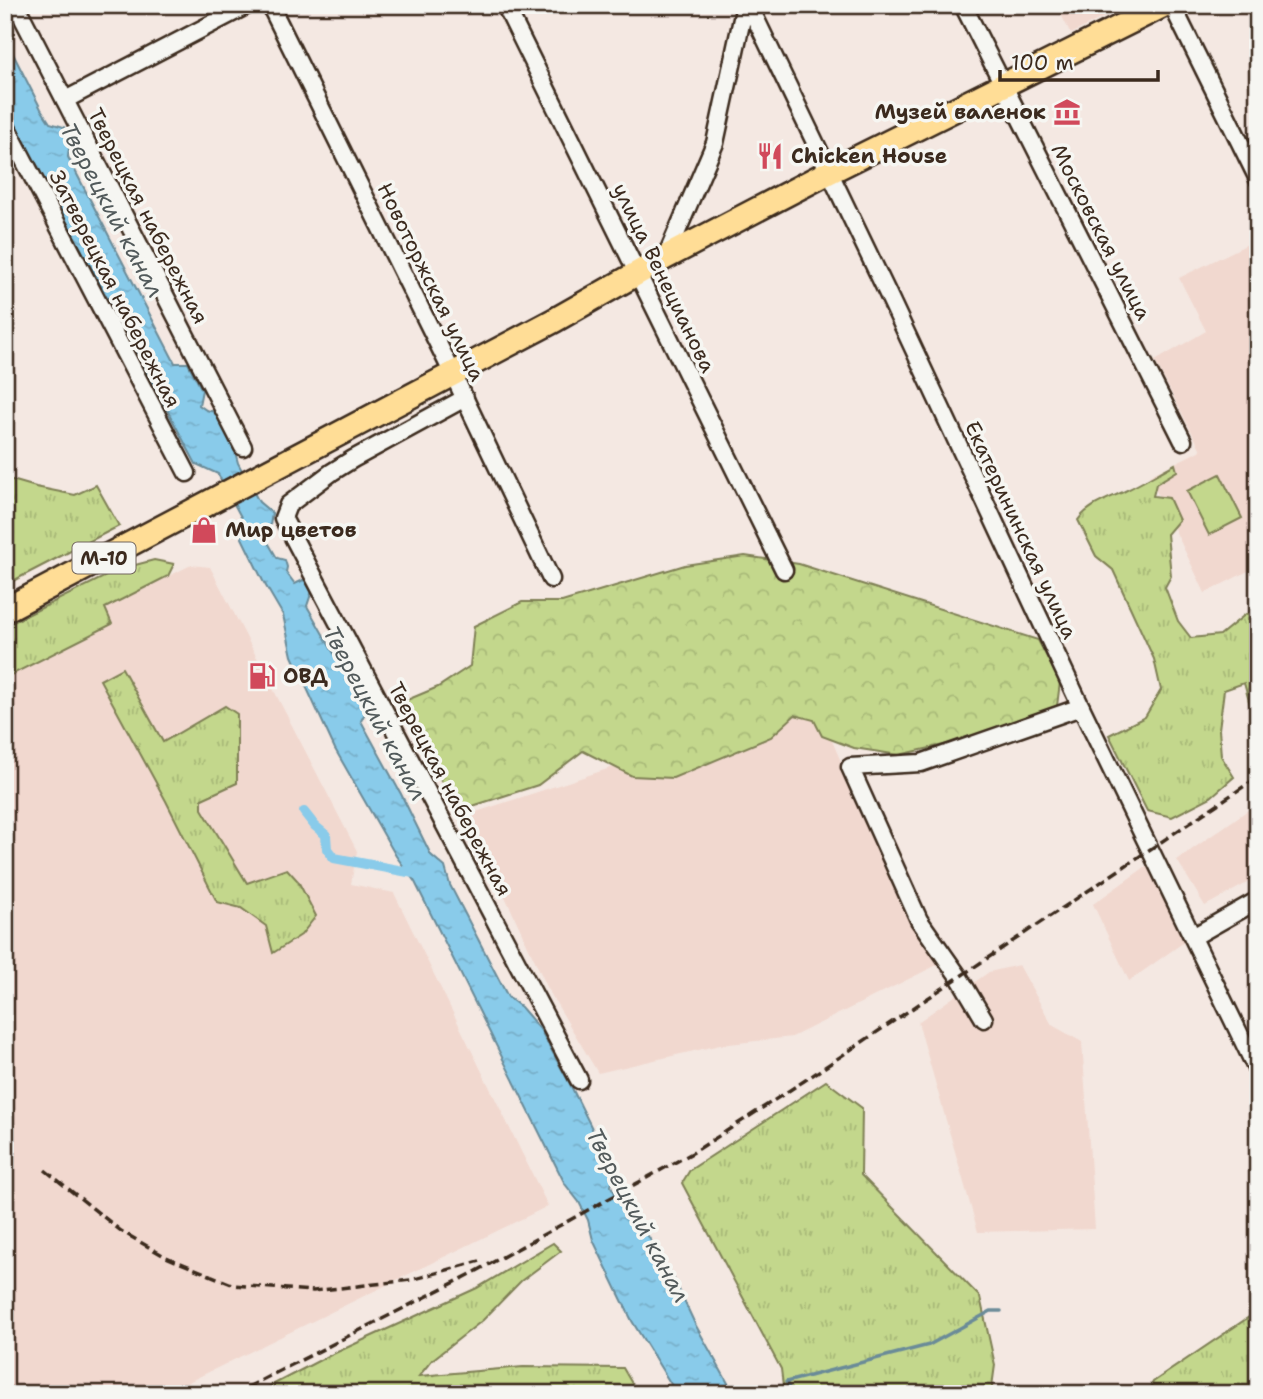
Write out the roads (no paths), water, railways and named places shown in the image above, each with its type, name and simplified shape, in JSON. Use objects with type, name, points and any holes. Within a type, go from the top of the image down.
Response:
[{"type":"highway","name":"М-10","points":[[5,610],[555,320],[666,257],[829,172],[1164,5]]},
{"type":"street","name":"Тверецкая набережная","points":[[16,5],[243,447]]},
{"type":"street","points":[[65,100],[248,5]]},
{"type":"street","name":"Новоторжская улица","points":[[270,5],[465,398],[551,579]]},
{"type":"street","name":"улица Венецианова","points":[[505,5],[784,570]]},
{"type":"street","points":[[666,257],[715,143],[747,5]]},
{"type":"street","name":"Екатерининская улица","points":[[747,5],[1258,1072]]},
{"type":"street","name":"Московская улица","points":[[963,5],[1183,441]]},
{"type":"street","points":[[1172,5],[1258,179]]},
{"type":"street","name":"Затверецкая набережная","points":[[8,134],[187,473]]},
{"type":"street","name":"Тверецкая набережная","points":[[465,398],[332,472],[288,505],[283,518],[579,1080]]},
{"type":"street","points":[[984,1019],[959,977],[919,920],[850,767],[921,763],[1081,707]]},
{"type":"street","points":[[1192,937],[1258,900]]},
{"type":"water","points":[[5,38],[50,123],[64,127],[70,139],[68,157],[175,363],[188,363],[202,390],[199,405],[215,412],[259,502],[272,513],[270,526],[262,532],[277,558],[285,560],[286,572],[295,584],[305,579],[312,591],[307,606],[358,696],[365,713],[361,721],[431,855],[445,867],[450,885],[508,997],[521,1007],[540,1029],[614,1173],[611,1186],[624,1210],[634,1213],[673,1277],[695,1324],[734,1394],[677,1394],[632,1321],[593,1240],[588,1220],[579,1202],[565,1184],[415,882],[396,856],[335,749],[292,656],[283,615],[242,538],[241,517],[218,474],[196,464],[5,107]]},
{"type":"waterway","points":[[304,812],[326,835],[327,849],[334,858],[419,874]]},
{"type":"waterway","points":[[792,1394],[786,1382],[929,1345],[991,1311],[1001,1311]]},
{"type":"railway","points":[[234,1394],[475,1272],[694,1152],[1258,777]]},
{"type":"railway","points":[[45,1170],[121,1231],[166,1257],[234,1285],[313,1291],[411,1280],[480,1261]]},
{"type":"place","name":"Музей валенок","points":[[1067,112]]},
{"type":"place","name":"Chicken House","points":[[770,156]]},
{"type":"place","name":"Мир цветов","points":[[204,530]]},
{"type":"place","name":"ОВД","points":[[262,676]]},
{"type":"water label","name":"Тверецкий канал","points":[[112,210]]},
{"type":"water label","name":"Тверецкий канал","points":[[375,713]]},
{"type":"water label","name":"Тверецкий канал","points":[[638,1215]]}]
